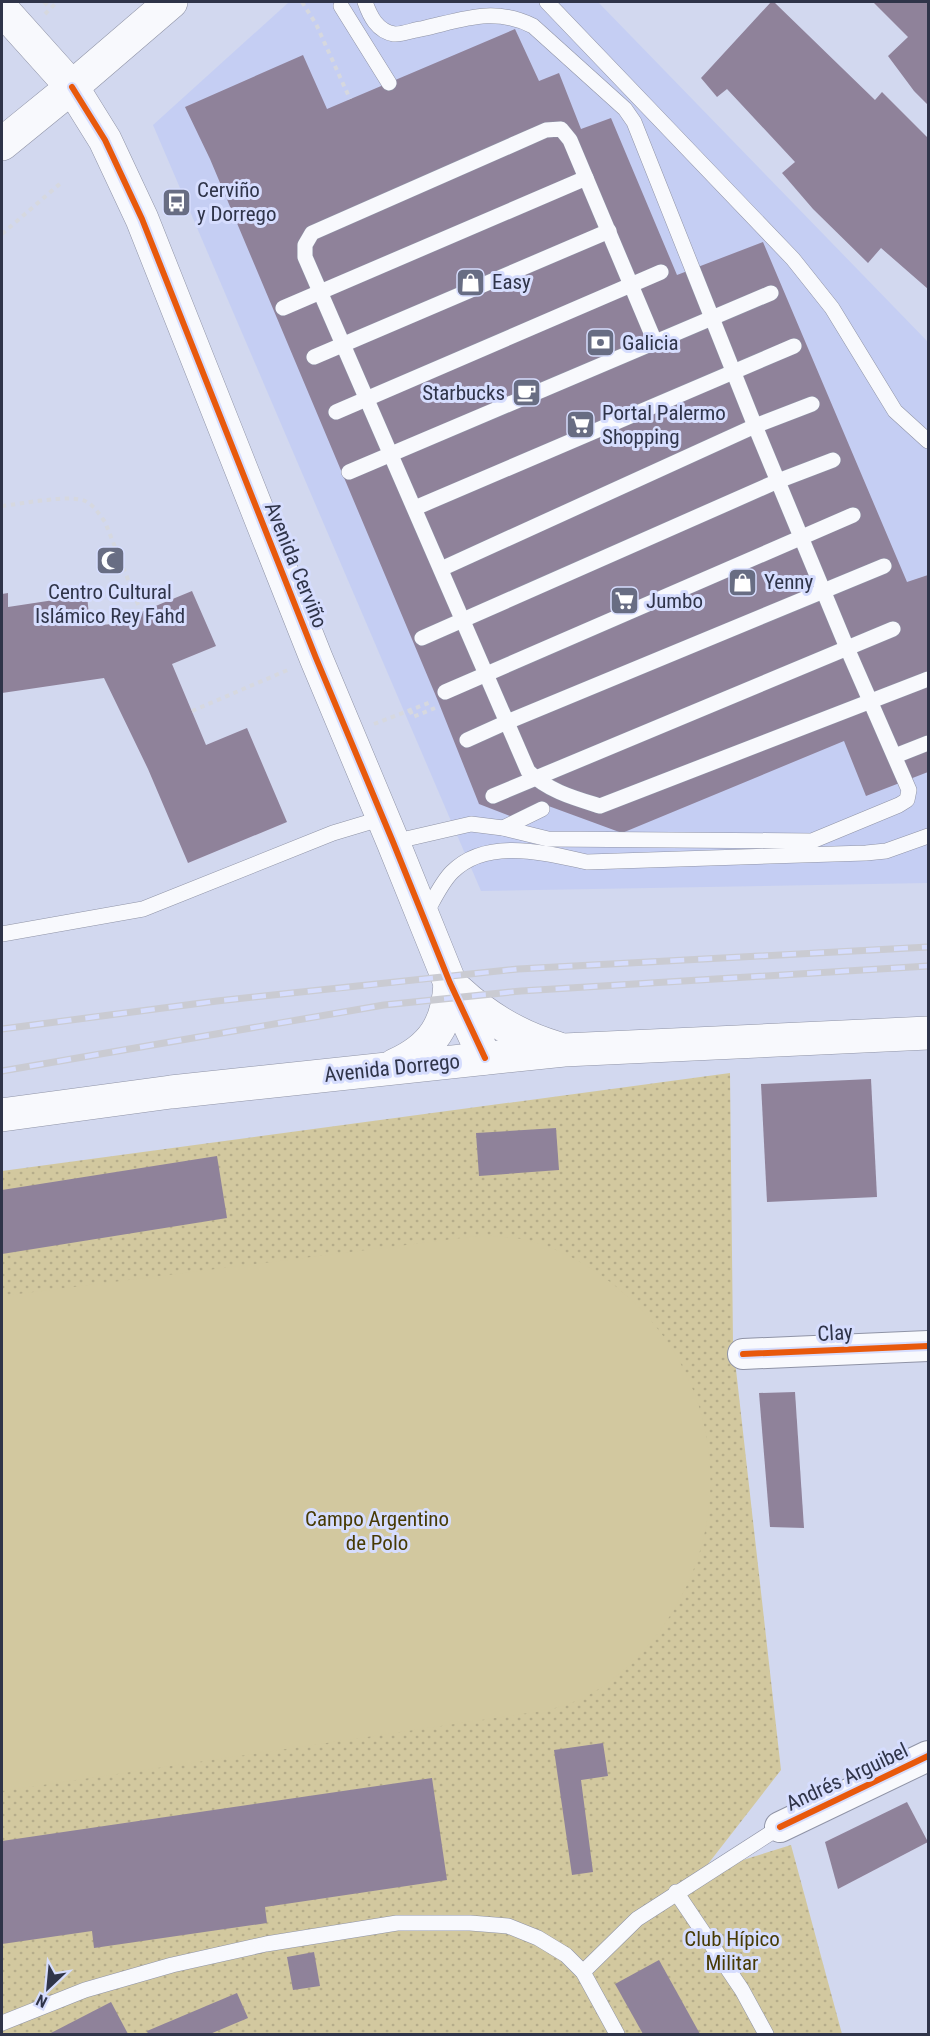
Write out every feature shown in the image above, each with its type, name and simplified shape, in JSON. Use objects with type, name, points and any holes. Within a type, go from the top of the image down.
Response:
[{"type":"main road","points":[[2,144],[171,2]]},
{"type":"main road","name":"Avenida Cerviño","points":[[2,9],[72,87],[105,140],[142,219],[316,658],[450,983],[485,1058]]},
{"type":"main road","points":[[450,983],[496,1022],[522,1036],[564,1050]]},
{"type":"main road","points":[[387,1068],[412,1057],[432,1040],[443,1023],[449,1004],[450,983]]},
{"type":"main road","name":"Avenida Dorrego","points":[[2,1115],[171,1092],[564,1050],[928,1034]]},
{"type":"street","name":"Clay","points":[[743,1354],[928,1346]]},
{"type":"street","name":"Andrés Arguibel","points":[[780,1827],[926,1764]]},
{"type":"lane","points":[[548,2],[793,259],[832,308],[895,411],[928,441]]},
{"type":"lane","points":[[2,934],[143,909],[333,833],[471,824],[503,828],[548,839],[812,841],[907,800],[909,790],[755,426],[634,122],[625,109],[532,26],[505,15],[483,15],[395,34],[378,26],[367,9],[353,13],[340,4]]},
{"type":"lane","points":[[340,4],[388,83]]},
{"type":"lane","points":[[655,342],[570,140],[561,129],[546,130],[312,233],[305,245],[305,257],[528,771],[559,793],[600,806],[928,679]]},
{"type":"lane","points":[[283,308],[586,178]]},
{"type":"lane","points":[[314,357],[609,231]]},
{"type":"lane","points":[[336,412],[661,272]]},
{"type":"lane","points":[[349,472],[655,342],[709,314],[771,293]]},
{"type":"lane","points":[[415,508],[794,346]]},
{"type":"lane","points":[[441,568],[755,426],[812,404]]},
{"type":"lane","points":[[422,638],[778,481],[833,460]]},
{"type":"lane","points":[[441,696],[486,673],[853,515]]},
{"type":"lane","points":[[467,740],[884,566]]},
{"type":"lane","points":[[493,796],[893,629]]},
{"type":"lane","points":[[897,761],[928,743]]},
{"type":"lane","points":[[503,828],[542,809]]},
{"type":"lane","points":[[423,918],[450,873],[467,859],[488,853],[522,851],[587,862],[866,854],[907,845],[928,836]]},
{"type":"lane","points":[[583,1972],[637,1919],[780,1827]]},
{"type":"lane","points":[[676,1892],[742,1990],[766,2034]]},
{"type":"lane","points":[[2,2024],[85,1990],[172,1965],[266,1944],[397,1923],[470,1923],[508,1926],[538,1938],[567,1955],[583,1972],[617,2034]]},
{"type":"path","points":[[44,2],[50,9]]},
{"type":"path","points":[[302,2],[316,24],[350,99]]},
{"type":"path","points":[[2,234],[62,182]]},
{"type":"path","points":[[2,506],[71,498],[86,501],[96,509],[105,522],[141,612]]},
{"type":"path","points":[[192,711],[316,658]]},
{"type":"path","points":[[348,733],[432,702],[441,696]]},
{"type":"path","points":[[410,710],[413,717],[435,709],[432,702]]},
{"type":"shaded area","name":"Portal Palermo Shopping","points":[[289,2],[598,2],[928,342],[928,883],[481,891],[153,125]]},
{"type":"green space","name":"Campo Argentino de Polo","points":[[730,1073],[733,1343],[781,1770],[701,1873],[791,1845],[842,2034],[2,2034],[2,1171]]},
{"type":"green space","points":[[485,1235],[516,1238],[540,1244],[567,1255],[593,1270],[628,1297],[660,1331],[684,1369],[700,1410],[709,1452],[710,1496],[703,1539],[689,1582],[666,1622],[650,1644],[621,1673],[599,1689],[578,1700],[549,1710],[2,1791],[2,1296]]},
{"type":"building","points":[[771,2],[774,2],[875,100],[882,92],[928,138],[928,289],[881,248],[868,263],[813,209],[782,173],[795,162],[727,89],[717,97],[701,78]]},
{"type":"building","points":[[873,2],[928,2],[928,105],[914,91],[888,56],[908,37]]},
{"type":"building","name":"Portal Palermo Shopping","points":[[515,29],[539,81],[559,73],[581,129],[611,118],[677,275],[763,242],[907,582],[928,575],[928,772],[866,796],[844,741],[622,833],[543,804],[515,818],[479,804],[438,701],[210,159],[185,107],[303,55],[327,109]]},
{"type":"building","points":[[192,591],[216,646],[172,664],[206,745],[247,728],[287,822],[188,863],[148,769],[104,678],[2,693],[2,594],[8,593],[8,607],[87,595],[90,626],[112,624]]},
{"type":"building","points":[[871,1079],[877,1197],[767,1202],[761,1084]]},
{"type":"building","points":[[556,1128],[559,1170],[479,1176],[476,1133]]},
{"type":"building","points":[[217,1156],[227,1218],[2,1254],[2,1190]]},
{"type":"building","points":[[795,1392],[804,1528],[770,1527],[759,1393]]},
{"type":"building","points":[[603,1743],[608,1776],[581,1780],[593,1872],[572,1875],[554,1750]]},
{"type":"building","points":[[432,1778],[447,1880],[265,1907],[267,1923],[94,1948],[92,1931],[2,1944],[2,1841]]},
{"type":"building","points":[[907,1802],[928,1842],[838,1889],[825,1842]]},
{"type":"building","points":[[314,1952],[320,1986],[293,1990],[287,1957]]},
{"type":"building","points":[[659,1960],[700,2034],[643,2034],[615,1984]]},
{"type":"building","points":[[237,1993],[248,2018],[210,2034],[148,2034],[147,2031]]},
{"type":"building","points":[[111,2002],[128,2034],[49,2034]]},
{"type":"railway","points":[[2,1029],[217,1001],[518,969],[928,947]]},
{"type":"railway","points":[[2,1071],[384,1005],[521,991],[928,966]]},
{"type":"cycle path","points":[[72,87],[105,140],[142,219],[316,658],[450,983],[485,1058]]},
{"type":"cycle path","points":[[743,1354],[928,1346]]},
{"type":"cycle path","points":[[780,1827],[928,1756]]},
{"type":"place","name":"Cerviño y Dorrego","points":[[176,202]]},
{"type":"place","name":"Easy","points":[[471,282]]},
{"type":"place","name":"Galicia","points":[[601,343]]},
{"type":"place","name":"Starbucks","points":[[526,393]]},
{"type":"place","name":"Portal Palermo Shopping","points":[[581,425]]},
{"type":"place","name":"Centro Cultural Islámico Rey Fahd","points":[[110,561]]},
{"type":"place","name":"Yenny","points":[[743,582]]},
{"type":"place","name":"Jumbo","points":[[625,601]]},
{"type":"park label","name":"Club Hípico Militar","points":[[732,1951]]}]
